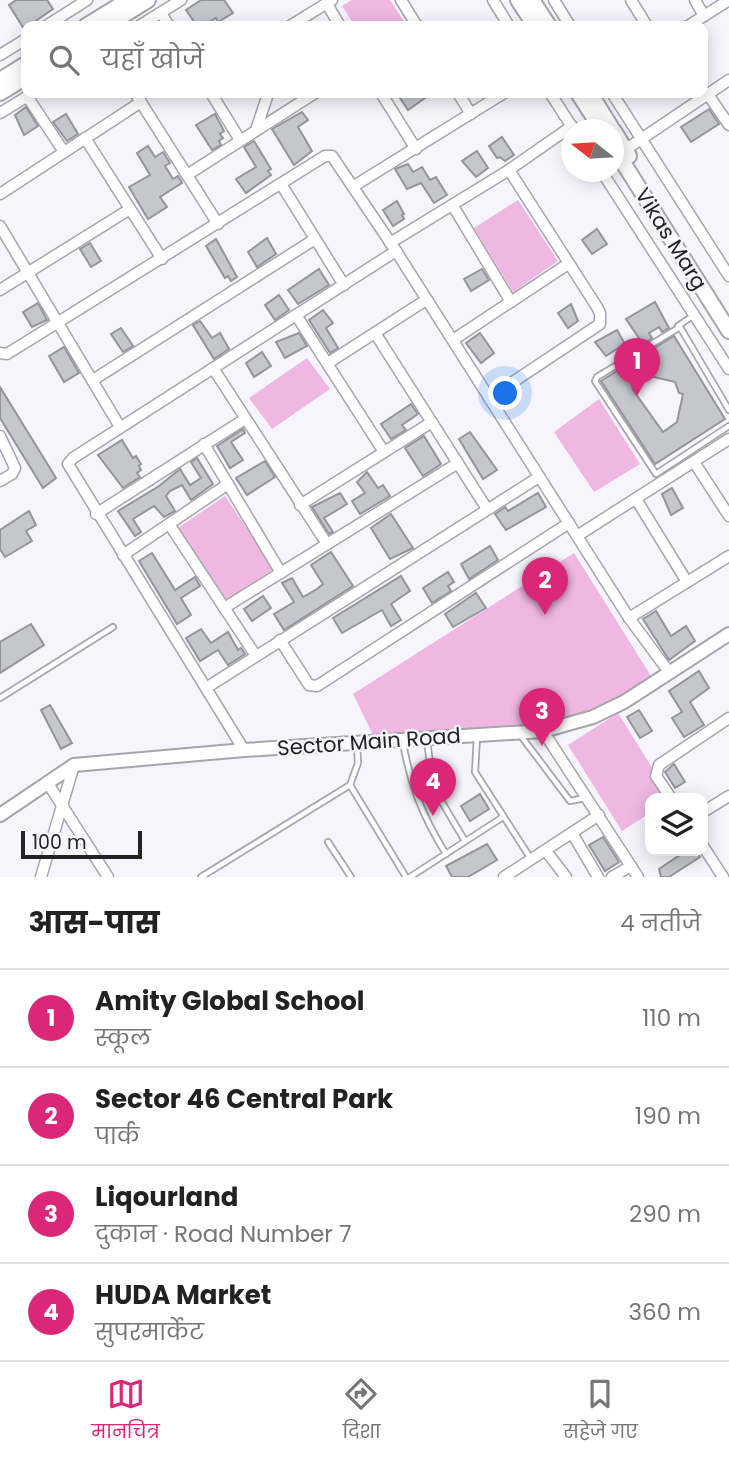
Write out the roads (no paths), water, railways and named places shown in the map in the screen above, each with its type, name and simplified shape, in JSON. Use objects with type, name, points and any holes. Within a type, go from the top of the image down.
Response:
[{"type":"main road","points":[[94,21],[128,0]]},
{"type":"main road","points":[[114,21],[148,0]]},
{"type":"main road","points":[[518,0],[532,21]]},
{"type":"main road","points":[[532,0],[545,21]]},
{"type":"main road","points":[[4,84],[21,69]]},
{"type":"main road","points":[[4,84],[21,79]]},
{"type":"main road","points":[[581,98],[595,119]]},
{"type":"main road","name":"Vikas Marg","points":[[593,98],[606,119]]},
{"type":"main road","name":"Vikas Marg","points":[[624,158],[729,312]]},
{"type":"main road","name":"Vikas Marg","points":[[624,159],[729,331]]},
{"type":"street","points":[[54,21],[87,0]]},
{"type":"street","points":[[147,21],[181,0]]},
{"type":"street","points":[[401,0],[414,21]]},
{"type":"street","points":[[493,0],[506,21]]},
{"type":"street","points":[[554,0],[567,21]]},
{"type":"street","points":[[631,0],[644,21]]},
{"type":"street","points":[[695,0],[704,16]]},
{"type":"street","points":[[696,21],[729,0]]},
{"type":"street","points":[[298,21],[330,2],[338,21]]},
{"type":"street","points":[[161,13],[166,21]]},
{"type":"street","points":[[0,55],[21,42]]},
{"type":"street","points":[[708,92],[729,80]]},
{"type":"street","points":[[708,94],[729,125]]},
{"type":"street","points":[[0,113],[25,98]]},
{"type":"street","points":[[32,98],[64,152]]},
{"type":"street","points":[[0,194],[85,138],[137,98]]},
{"type":"street","points":[[139,98],[218,224]]},
{"type":"street","points":[[214,98],[240,140]]},
{"type":"street","points":[[257,128],[267,98]]},
{"type":"street","points":[[187,175],[307,98]]},
{"type":"street","points":[[384,98],[416,149]]},
{"type":"street","points":[[461,98],[471,114]]},
{"type":"street","points":[[354,186],[496,98]]},
{"type":"street","points":[[553,98],[567,119]]},
{"type":"street","points":[[615,98],[729,276]]},
{"type":"street","points":[[624,148],[699,98]]},
{"type":"street","points":[[244,750],[96,514],[68,464],[120,427],[344,285],[393,247],[561,136]]},
{"type":"street","points":[[85,138],[162,259]]},
{"type":"street","points":[[0,353],[7,354],[60,323],[325,156],[337,160],[629,618],[668,672]]},
{"type":"street","points":[[489,398],[600,324],[600,313],[509,170]]},
{"type":"street","points":[[608,182],[729,369]]},
{"type":"street","points":[[281,184],[344,285]]},
{"type":"street","points":[[453,206],[511,302]]},
{"type":"street","points":[[0,290],[130,209]]},
{"type":"street","points":[[0,226],[120,427]]},
{"type":"street","points":[[93,380],[315,239]]},
{"type":"street","points":[[453,340],[568,264]]},
{"type":"street","points":[[328,363],[426,300]]},
{"type":"street","points":[[296,315],[384,452]]},
{"type":"street","points":[[375,333],[487,509]]},
{"type":"street","points":[[212,368],[327,544]]},
{"type":"street","points":[[96,514],[245,419]]},
{"type":"street","points":[[300,505],[432,422]]},
{"type":"street","points":[[0,436],[15,468],[12,474],[0,481]]},
{"type":"street","points":[[577,536],[729,439]]},
{"type":"street","points":[[204,444],[281,573]]},
{"type":"street","points":[[694,462],[729,516]]},
{"type":"street","points":[[224,608],[458,463]]},
{"type":"street","points":[[206,688],[539,477]]},
{"type":"street","points":[[123,555],[228,484]]},
{"type":"street","points":[[636,499],[687,582]]},
{"type":"street","points":[[280,640],[309,685],[317,686],[569,523]]},
{"type":"street","points":[[169,524],[256,656]]},
{"type":"street","points":[[629,618],[729,556]]},
{"type":"street","name":"Sector Main Road","points":[[0,815],[74,765],[244,750],[357,745],[426,737],[543,731],[593,717],[624,702],[728,636]]},
{"type":"street","points":[[668,793],[656,776],[659,765],[729,718]]},
{"type":"street","points":[[543,731],[638,877]]},
{"type":"street","points":[[41,877],[74,765]]},
{"type":"street","points":[[47,782],[108,877]]},
{"type":"street","points":[[708,809],[729,796]]},
{"type":"street","points":[[504,877],[599,815]]},
{"type":"street","points":[[572,833],[598,877]]},
{"type":"street","points":[[546,851],[566,877]]},
{"type":"street","points":[[708,854],[723,877]]},
{"type":"street","points":[[612,877],[631,866]]},
{"type":"lane","points":[[694,315],[597,377],[595,385],[656,474],[729,426]]},
{"type":"lane","points":[[677,327],[682,329],[729,410]]},
{"type":"lane","points":[[0,698],[113,627]]},
{"type":"lane","points":[[519,733],[570,801],[587,797]]},
{"type":"lane","points":[[478,735],[475,772],[531,859]]},
{"type":"lane","points":[[426,737],[433,787],[465,841]]},
{"type":"lane","points":[[403,739],[413,791],[424,818],[446,854]]},
{"type":"lane","points":[[201,877],[350,785],[358,763],[357,745]]},
{"type":"lane","points":[[350,785],[408,877],[503,817]]},
{"type":"lane","points":[[328,842],[351,877]]},
{"type":"place","name":"Amity Global School","points":[[637,396]]},
{"type":"place","name":"Sector 46 Central Park","points":[[545,615]]},
{"type":"place","name":"Liqourland","points":[[542,746]]},
{"type":"place","name":"HUDA Market","points":[[433,816]]}]
